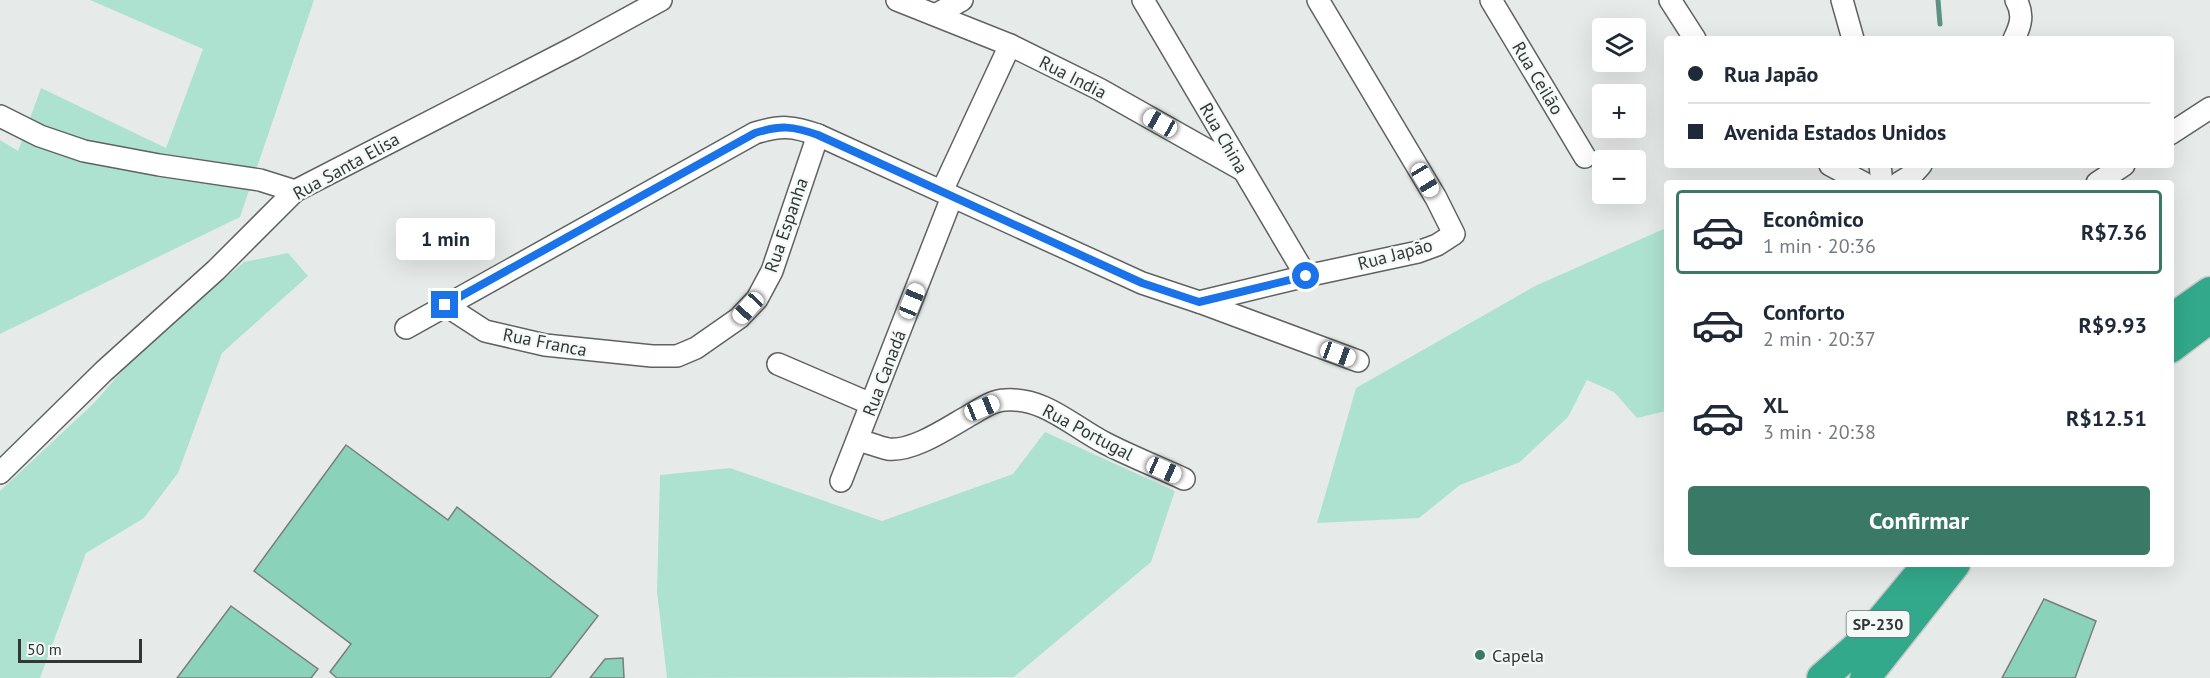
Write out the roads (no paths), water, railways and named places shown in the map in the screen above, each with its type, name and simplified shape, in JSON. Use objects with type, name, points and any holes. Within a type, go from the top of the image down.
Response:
[{"type":"highway","points":[[2174,317],[2210,292]]},
{"type":"highway","points":[[2174,345],[2210,318]]},
{"type":"highway","name":"SP-230","points":[[1822,678],[1864,641],[1926,567]]},
{"type":"highway","name":"SP-230","points":[[1864,678],[1953,567]]},
{"type":"street","name":"Rua Santa Elisa","points":[[0,473],[104,371],[216,270],[295,191],[575,47],[661,0]]},
{"type":"street","name":"Rua India","points":[[897,0],[1010,45],[1099,89],[1241,169]]},
{"type":"street","points":[[937,15],[962,0]]},
{"type":"street","name":"Rua China","points":[[1143,0],[1306,276]]},
{"type":"street","name":"Rua Japão","points":[[1199,302],[1418,252],[1437,245],[1454,234],[1436,198],[1317,0]]},
{"type":"street","name":"Rua Ceilão","points":[[1491,0],[1585,157]]},
{"type":"street","points":[[1670,0],[1693,36]]},
{"type":"street","points":[[1842,0],[1852,36]]},
{"type":"street","points":[[2016,0],[2021,8],[2021,25],[2016,36]]},
{"type":"street","name":"Rua Canadá","points":[[841,481],[947,194],[1010,45]]},
{"type":"street","points":[[2174,131],[2210,108]]},
{"type":"street","points":[[0,116],[40,136],[84,151],[260,180],[295,191]]},
{"type":"street","points":[[406,328],[755,133],[775,127],[796,127],[1142,283],[1358,361]]},
{"type":"street","name":"Rua Espanha","points":[[652,356],[677,356],[696,348],[739,318],[757,299],[772,271],[818,135]]},
{"type":"street","points":[[1836,168],[1858,180]]},
{"type":"street","points":[[1904,180],[1918,168]]},
{"type":"street","points":[[2102,180],[2120,168]]},
{"type":"street","name":"Rua Franca","points":[[445,305],[485,330],[496,333],[566,348],[652,356]]},
{"type":"street","points":[[778,364],[871,404]]},
{"type":"street","name":"Rua Portugal","points":[[858,440],[889,449],[906,448],[1003,399],[1020,400],[1058,413],[1079,429],[1105,443],[1184,479]]},
{"type":"waterway","points":[[1938,0],[1940,24]]},
{"type":"place","name":"Capela","points":[[1480,655]]}]
